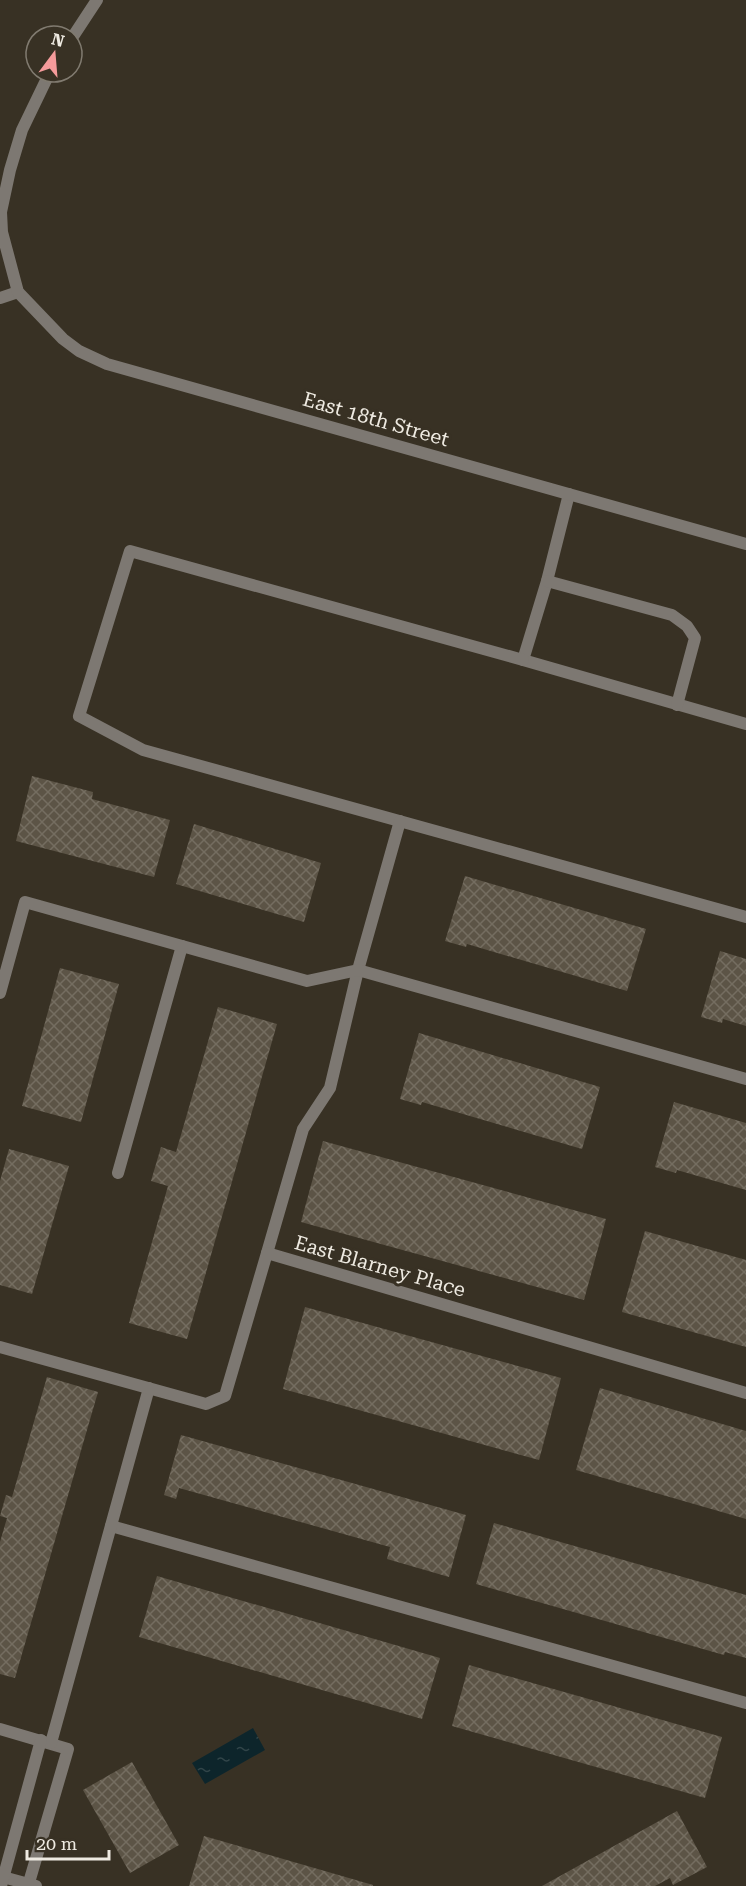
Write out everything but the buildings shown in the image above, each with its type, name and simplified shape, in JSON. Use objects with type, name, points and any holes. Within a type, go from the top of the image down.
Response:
[{"type":"street","points":[[82,24],[98,0]]},
{"type":"street","points":[[0,298],[18,292],[2,232],[1,212],[9,170],[22,130],[44,84]]},
{"type":"street","name":"East 18th Street","points":[[18,292],[63,339],[80,351],[107,364],[746,544]]},
{"type":"street","points":[[523,660],[547,580],[568,494]]},
{"type":"street","points":[[746,724],[130,551],[79,716],[143,750],[746,917]]},
{"type":"street","points":[[547,580],[672,615],[687,626],[695,638],[677,705]]},
{"type":"street","points":[[267,1253],[303,1129],[330,1088],[358,970],[400,821]]},
{"type":"street","points":[[0,993],[26,902],[307,981],[358,970],[746,1078]]},
{"type":"street","points":[[118,1173],[182,946]]},
{"type":"street","name":"East Blarney Place","points":[[0,1347],[206,1404],[225,1396],[267,1253],[746,1393]]},
{"type":"street","points":[[0,1729],[46,1742],[68,1749],[31,1885],[2,1881],[46,1742],[111,1526],[149,1388]]},
{"type":"street","points":[[111,1526],[746,1703]]},
{"type":"water","points":[[253,1728],[265,1750],[205,1784],[192,1763]]}]
